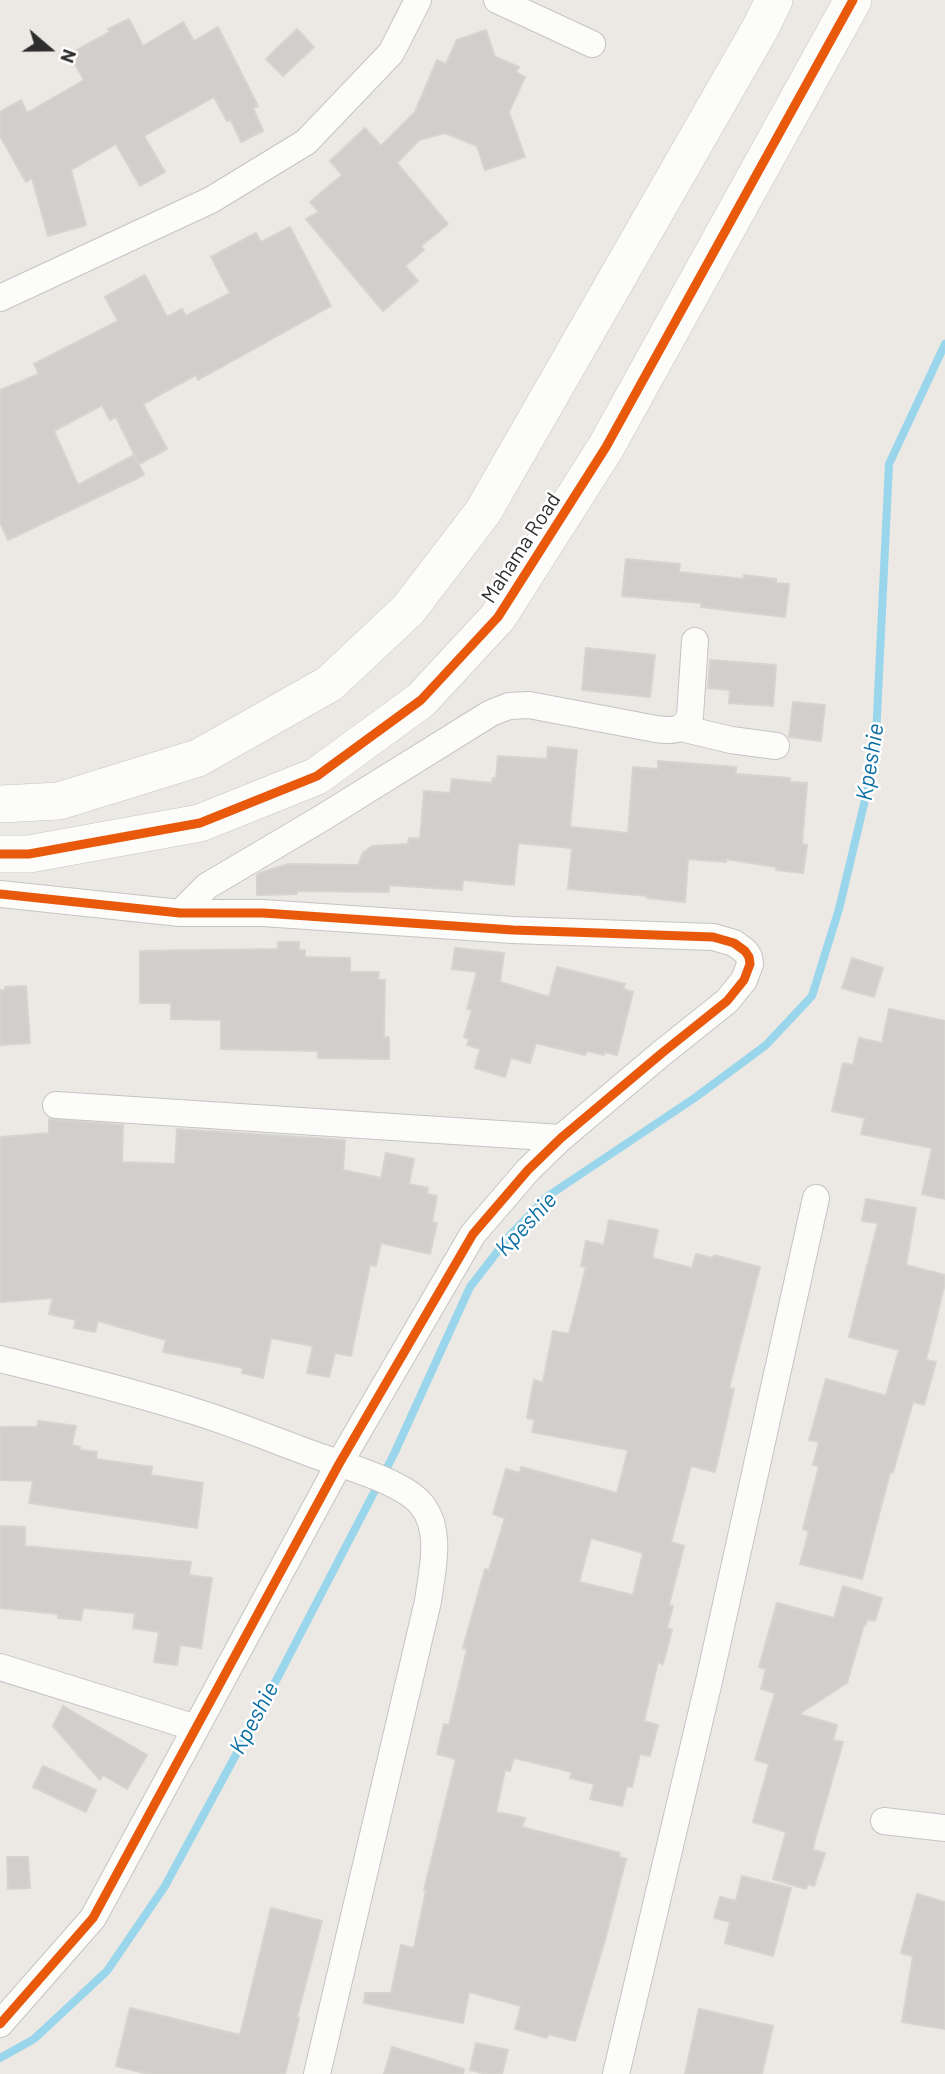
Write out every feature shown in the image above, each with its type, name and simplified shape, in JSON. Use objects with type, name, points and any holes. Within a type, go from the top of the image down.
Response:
[{"type":"street","points":[[0,298],[211,200],[306,142],[391,53],[418,0]]},
{"type":"street","points":[[497,0],[592,44]]},
{"type":"street","points":[[0,804],[59,801],[198,758],[329,684],[408,610],[483,512],[774,0]]},
{"type":"street","name":"Mahama Road","points":[[0,854],[29,854],[200,823],[317,776],[421,700],[498,617],[606,447],[853,0]]},
{"type":"street","points":[[180,913],[207,886],[491,713],[519,705],[670,731],[681,728],[690,716],[695,641]]},
{"type":"street","points":[[681,728],[731,740],[776,746]]},
{"type":"street","points":[[0,894],[180,913],[263,913],[513,930],[713,937],[734,943],[745,951],[750,964],[744,980],[727,1001],[562,1138],[528,1171],[472,1234],[349,1467],[196,1728],[93,1918],[0,2024]]},
{"type":"street","points":[[56,1105],[562,1138]]},
{"type":"street","points":[[616,2074],[709,1681],[816,1198]]},
{"type":"street","points":[[0,1359],[193,1410],[349,1467],[397,1487],[420,1502],[432,1521],[434,1550],[428,1601],[317,2074]]},
{"type":"street","points":[[0,1667],[196,1728]]},
{"type":"street","points":[[884,1821],[945,1828]]},
{"type":"building","points":[[129,19],[143,46],[183,22],[194,41],[218,27],[258,106],[253,108],[263,131],[241,142],[231,120],[227,121],[214,97],[144,136],[165,172],[140,186],[116,144],[71,170],[86,225],[48,236],[32,178],[26,182],[0,136],[0,112],[21,100],[27,113],[84,80],[69,54]]},
{"type":"building","points":[[297,29],[314,47],[283,76],[266,59]]},
{"type":"building","points":[[486,30],[495,57],[519,67],[516,72],[525,77],[509,112],[525,157],[485,170],[477,146],[445,133],[419,140],[397,163],[448,224],[421,246],[424,250],[405,266],[418,281],[383,311],[306,219],[319,212],[310,202],[342,175],[330,161],[365,128],[381,146],[415,112],[437,60],[446,64],[457,40]]},
{"type":"building","points":[[290,227],[331,306],[198,380],[196,375],[143,404],[167,449],[139,464],[116,417],[110,420],[102,405],[54,431],[78,485],[134,455],[144,475],[8,540],[0,522],[0,390],[39,374],[34,364],[118,321],[105,297],[145,275],[167,317],[182,309],[186,316],[230,293],[211,257],[256,233],[261,242]]},
{"type":"building","points":[[626,559],[680,564],[679,572],[744,579],[744,575],[776,579],[776,583],[789,584],[785,617],[701,607],[701,603],[622,596]]},
{"type":"building","points":[[586,648],[655,655],[650,697],[582,690]]},
{"type":"building","points":[[710,660],[776,665],[773,706],[729,703],[730,690],[708,688]]},
{"type":"building","points":[[793,702],[825,705],[821,741],[789,737]]},
{"type":"building","points":[[548,747],[577,750],[570,827],[628,833],[633,767],[658,769],[658,761],[736,767],[736,774],[790,778],[790,782],[807,783],[802,844],[807,845],[803,873],[726,859],[726,862],[688,859],[685,902],[647,898],[648,896],[568,889],[572,848],[518,843],[514,885],[463,880],[462,890],[389,885],[389,892],[297,891],[297,894],[257,895],[257,875],[260,873],[288,864],[358,865],[363,853],[372,846],[408,844],[409,838],[420,839],[424,791],[450,793],[452,779],[492,783],[493,778],[496,778],[498,756],[547,759]]},
{"type":"building","points":[[278,942],[299,942],[299,950],[305,950],[305,957],[350,958],[350,972],[379,972],[378,980],[385,980],[384,1037],[389,1037],[389,1059],[318,1058],[318,1051],[221,1049],[221,1020],[171,1019],[171,1003],[140,1003],[140,951],[278,949]]},
{"type":"building","points":[[455,948],[504,953],[500,982],[549,997],[557,967],[625,984],[623,989],[633,992],[617,1055],[587,1051],[585,1055],[536,1043],[530,1063],[511,1058],[505,1077],[475,1068],[480,1049],[467,1045],[469,1039],[464,1037],[472,1010],[467,1009],[477,972],[452,969]]},
{"type":"building","points":[[852,958],[883,968],[874,997],[842,988]]},
{"type":"building","points":[[26,986],[30,1043],[0,1045],[0,990],[5,990],[5,987]]},
{"type":"building","points":[[889,1009],[945,1021],[945,1199],[922,1194],[932,1148],[861,1134],[865,1118],[832,1111],[843,1063],[853,1065],[859,1038],[882,1043]]},
{"type":"building","points":[[49,1119],[123,1125],[122,1162],[175,1164],[177,1129],[345,1140],[343,1170],[381,1178],[386,1153],[414,1159],[409,1184],[428,1188],[427,1194],[437,1196],[432,1222],[437,1223],[430,1254],[381,1243],[376,1266],[370,1265],[351,1356],[335,1353],[329,1377],[307,1373],[313,1346],[271,1338],[263,1378],[242,1373],[243,1368],[163,1352],[166,1340],[98,1321],[95,1332],[74,1328],[76,1320],[49,1314],[53,1298],[0,1302],[0,1137],[49,1133]]},
{"type":"building","points":[[866,1199],[916,1208],[906,1265],[945,1275],[945,1283],[926,1360],[936,1362],[924,1405],[913,1402],[893,1472],[890,1473],[862,1579],[800,1564],[809,1531],[803,1529],[819,1466],[813,1465],[819,1442],[809,1440],[826,1379],[886,1396],[899,1350],[849,1337],[878,1223],[862,1221]]},
{"type":"building","points":[[609,1220],[658,1230],[652,1258],[692,1268],[696,1254],[713,1258],[714,1255],[760,1267],[729,1388],[734,1389],[715,1472],[691,1466],[671,1542],[684,1546],[669,1605],[673,1606],[667,1628],[672,1630],[663,1664],[658,1662],[644,1721],[658,1725],[650,1756],[640,1754],[632,1787],[627,1786],[622,1806],[590,1799],[594,1784],[570,1778],[572,1772],[514,1758],[510,1771],[505,1770],[496,1812],[525,1818],[522,1827],[620,1853],[619,1857],[626,1859],[575,2041],[548,2034],[547,2038],[515,2029],[521,2006],[469,1992],[463,2023],[364,2003],[365,1993],[391,1993],[401,1945],[414,1948],[424,1890],[456,1759],[437,1754],[444,1724],[449,1725],[467,1649],[463,1648],[485,1569],[489,1570],[505,1518],[493,1514],[506,1469],[520,1473],[521,1467],[617,1493],[628,1450],[532,1432],[535,1420],[527,1418],[534,1380],[543,1382],[553,1331],[569,1334],[586,1267],[581,1266],[586,1241],[604,1245]],"holes":[[[591,1538],[643,1553],[633,1595],[579,1582]]]},
{"type":"building","points":[[38,1421],[76,1426],[72,1445],[80,1447],[80,1450],[97,1452],[96,1459],[152,1467],[151,1475],[203,1483],[197,1528],[29,1503],[33,1481],[0,1480],[0,1427],[37,1427]]},
{"type":"building","points":[[0,1526],[25,1527],[25,1546],[191,1562],[189,1575],[212,1578],[201,1648],[180,1645],[177,1665],[154,1662],[159,1632],[133,1628],[135,1613],[83,1608],[81,1620],[58,1618],[58,1614],[0,1608]]},
{"type":"building","points":[[843,1586],[882,1598],[875,1621],[867,1619],[864,1625],[847,1683],[799,1714],[837,1725],[833,1740],[843,1742],[814,1843],[813,1850],[825,1853],[814,1886],[808,1884],[806,1889],[773,1879],[786,1832],[753,1822],[769,1764],[755,1760],[775,1693],[761,1689],[766,1669],[759,1667],[777,1603],[834,1618]]},
{"type":"building","points":[[63,1706],[147,1755],[127,1789],[103,1775],[100,1780],[53,1726]]},
{"type":"building","points":[[43,1766],[96,1790],[86,1812],[33,1787]]},
{"type":"building","points":[[7,1857],[28,1857],[30,1888],[8,1889]]},
{"type":"building","points":[[742,1876],[791,1888],[773,1956],[725,1943],[730,1922],[714,1918],[720,1897],[736,1901]]},
{"type":"building","points":[[917,1894],[945,1902],[945,2029],[902,2022],[913,1956],[901,1953]]},
{"type":"building","points":[[271,1908],[322,1921],[285,2074],[148,2074],[116,2066],[130,2008],[240,2035]]},
{"type":"building","points":[[699,2009],[773,2026],[762,2074],[685,2074]]},
{"type":"building","points":[[476,2043],[508,2050],[502,2074],[470,2070]]},
{"type":"building","points":[[392,2047],[464,2069],[463,2074],[384,2074]]},
{"type":"waterway","name":"Kpeshie","points":[[0,2058],[34,2039],[107,1971],[165,1886],[394,1454],[470,1287],[511,1234],[548,1196],[696,1097],[766,1045],[812,996],[839,909],[875,758],[889,464],[945,344]]},
{"type":"cycle path","points":[[0,854],[29,854],[200,823],[317,776],[421,700],[498,617],[606,447],[853,0]]},
{"type":"cycle path","points":[[0,894],[180,913],[263,913],[513,930],[713,937],[734,943],[745,951],[750,964],[744,980],[727,1001],[561,1138],[528,1170],[473,1234],[339,1464],[93,1918],[0,2024]]}]
